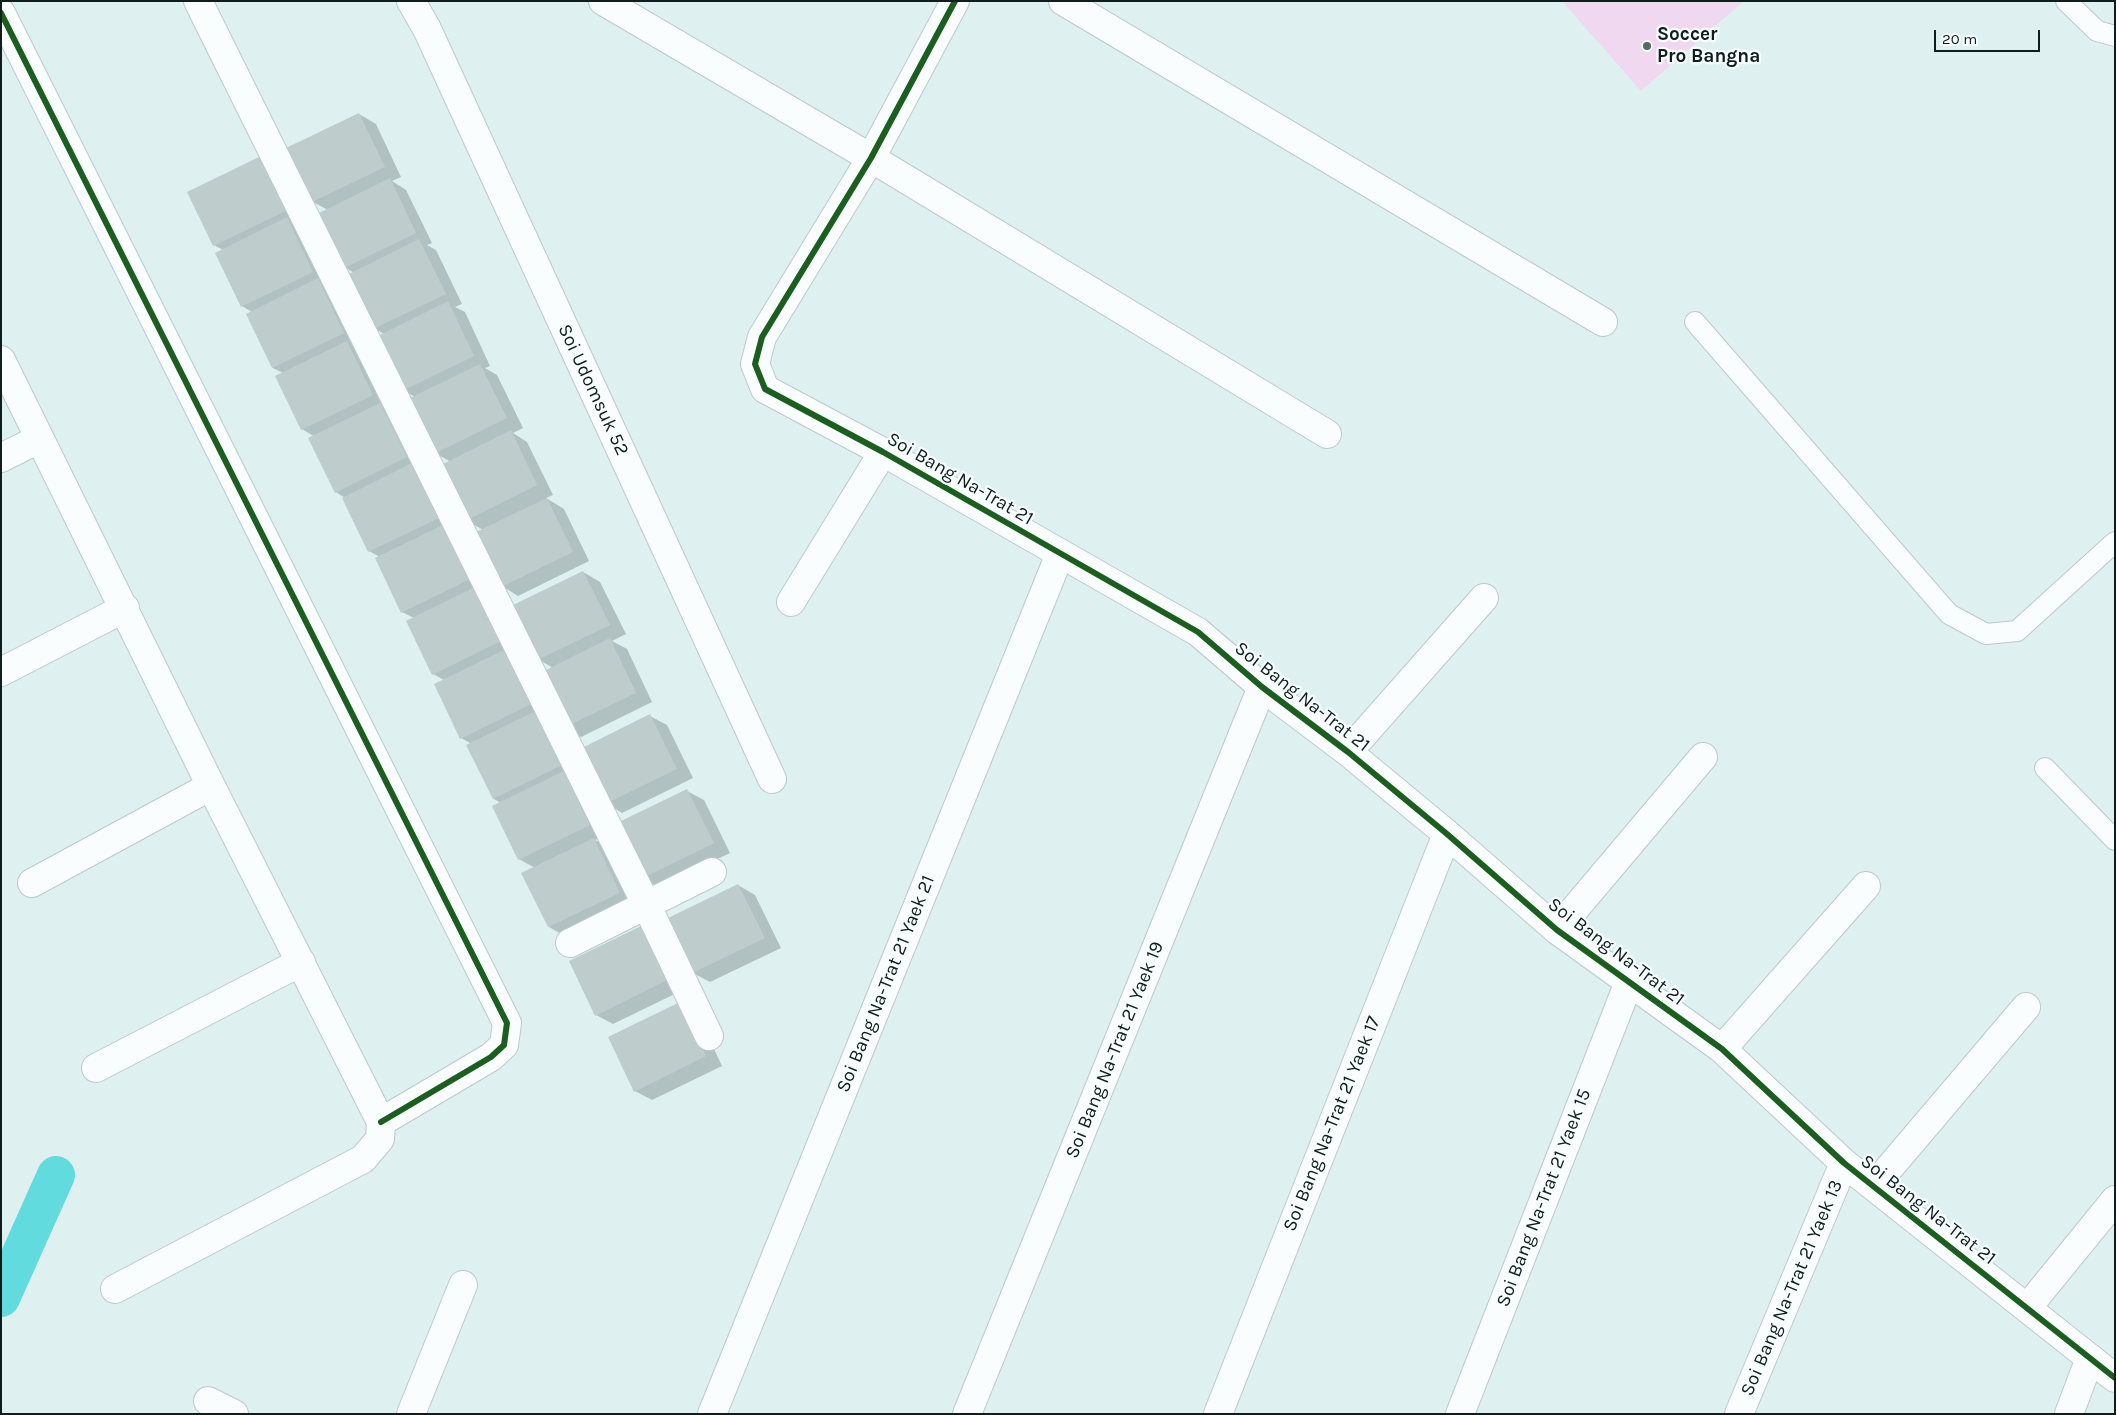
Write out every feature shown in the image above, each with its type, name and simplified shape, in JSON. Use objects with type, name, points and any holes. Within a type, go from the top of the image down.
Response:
[{"type":"street","points":[[198,1],[646,904],[708,1036]]},
{"type":"street","name":"Soi Udomsuk 52","points":[[411,1],[431,38],[772,779]]},
{"type":"street","points":[[603,1],[871,158],[1327,434]]},
{"type":"street","name":"Soi Bang Na-Trat 21","points":[[955,1],[871,158],[762,337],[755,364],[765,389],[883,452],[1198,632],[1262,687],[1348,752],[1447,834],[1557,930],[1722,1049],[1844,1163],[2115,1378]]},
{"type":"street","points":[[1063,1],[1603,322]]},
{"type":"street","points":[[1,13],[507,1023],[504,1045],[492,1057],[381,1122]]},
{"type":"street","points":[[1,360],[381,1122],[380,1139],[363,1160],[115,1289]]},
{"type":"street","points":[[1,458],[39,439]]},
{"type":"street","points":[[791,602],[883,452]]},
{"type":"street","name":"Soi Bang Na-Trat 21 Yaek 21","points":[[712,1414],[1060,554]]},
{"type":"street","points":[[1348,752],[1484,598]]},
{"type":"street","points":[[1,672],[125,608]]},
{"type":"street","name":"Soi Bang Na-Trat 21 Yaek 19","points":[[967,1414],[1262,687]]},
{"type":"street","points":[[1557,930],[1703,757]]},
{"type":"street","points":[[32,883],[212,786]]},
{"type":"street","name":"Soi Bang Na-Trat 21 Yaek 17","points":[[1218,1414],[1447,834]]},
{"type":"street","points":[[570,943],[712,872]]},
{"type":"street","points":[[1722,1049],[1866,886]]},
{"type":"street","points":[[96,1068],[301,962]]},
{"type":"street","name":"Soi Bang Na-Trat 21 Yaek 15","points":[[1460,1414],[1629,982]]},
{"type":"street","points":[[1874,1186],[2026,1007]]},
{"type":"street","name":"Soi Bang Na-Trat 21 Yaek 13","points":[[1739,1414],[1844,1163]]},
{"type":"street","points":[[2027,1308],[2115,1200]]},
{"type":"street","points":[[411,1414],[464,1285]]},
{"type":"street","points":[[2069,1414],[2090,1358]]},
{"type":"street","points":[[208,1401],[234,1414]]},
{"type":"lane","points":[[2066,1],[2097,31],[2115,36]]},
{"type":"lane","points":[[1695,322],[1949,614],[1986,634],[2017,631],[2115,542]]},
{"type":"lane","points":[[2045,768],[2115,840]]},
{"type":"shaded area","name":"Soccer Pro Bangna","points":[[1562,1],[1744,1],[1641,91]]},
{"type":"building","points":[[359,113],[385,167],[312,202],[286,148]]},
{"type":"building","points":[[259,157],[286,211],[213,246],[187,192]]},
{"type":"building","points":[[390,178],[416,233],[344,268],[317,214]]},
{"type":"building","points":[[287,217],[313,272],[241,307],[215,253]]},
{"type":"building","points":[[419,239],[446,294],[373,329],[347,275]]},
{"type":"building","points":[[318,278],[344,333],[272,368],[246,314]]},
{"type":"building","points":[[448,301],[474,356],[402,391],[376,337]]},
{"type":"building","points":[[347,341],[373,395],[301,430],[275,376]]},
{"type":"building","points":[[480,364],[507,418],[434,454],[408,399]]},
{"type":"building","points":[[380,403],[407,457],[335,493],[308,438]]},
{"type":"building","points":[[511,430],[537,485],[465,521],[439,466]]},
{"type":"building","points":[[414,462],[441,517],[368,552],[342,498]]},
{"type":"building","points":[[547,498],[573,552],[501,587],[474,533]]},
{"type":"building","points":[[447,523],[474,577],[401,613],[375,558]]},
{"type":"building","points":[[583,571],[610,625],[537,660],[511,606]]},
{"type":"building","points":[[479,585],[505,639],[432,675],[406,621]]},
{"type":"building","points":[[610,638],[636,693],[563,728],[538,674]]},
{"type":"building","points":[[506,649],[533,703],[460,739],[434,684]]},
{"type":"building","points":[[538,710],[564,764],[493,799],[466,745]]},
{"type":"building","points":[[650,714],[677,769],[605,804],[578,750]]},
{"type":"building","points":[[564,771],[590,825],[518,860],[492,806]]},
{"type":"building","points":[[687,789],[714,843],[641,879],[615,824]]},
{"type":"building","points":[[594,838],[620,893],[548,927],[521,873]]},
{"type":"building","points":[[738,884],[765,938],[692,973],[666,919]]},
{"type":"building","points":[[641,926],[667,980],[595,1016],[569,961]]},
{"type":"building","points":[[680,1002],[706,1056],[634,1092],[608,1037]]},
{"type":"waterway","points":[[1,1298],[56,1175]]},
{"type":"cycle path","points":[[955,1],[871,158],[762,337],[755,364],[765,389],[883,452],[1198,632],[1262,687],[1348,752],[1447,834],[1557,930],[1722,1049],[1844,1163],[2115,1378]]},
{"type":"cycle path","points":[[1,13],[507,1023],[504,1045],[491,1057],[381,1122]]},
{"type":"place","name":"Soccer Pro Bangna","points":[[1647,46]]}]
